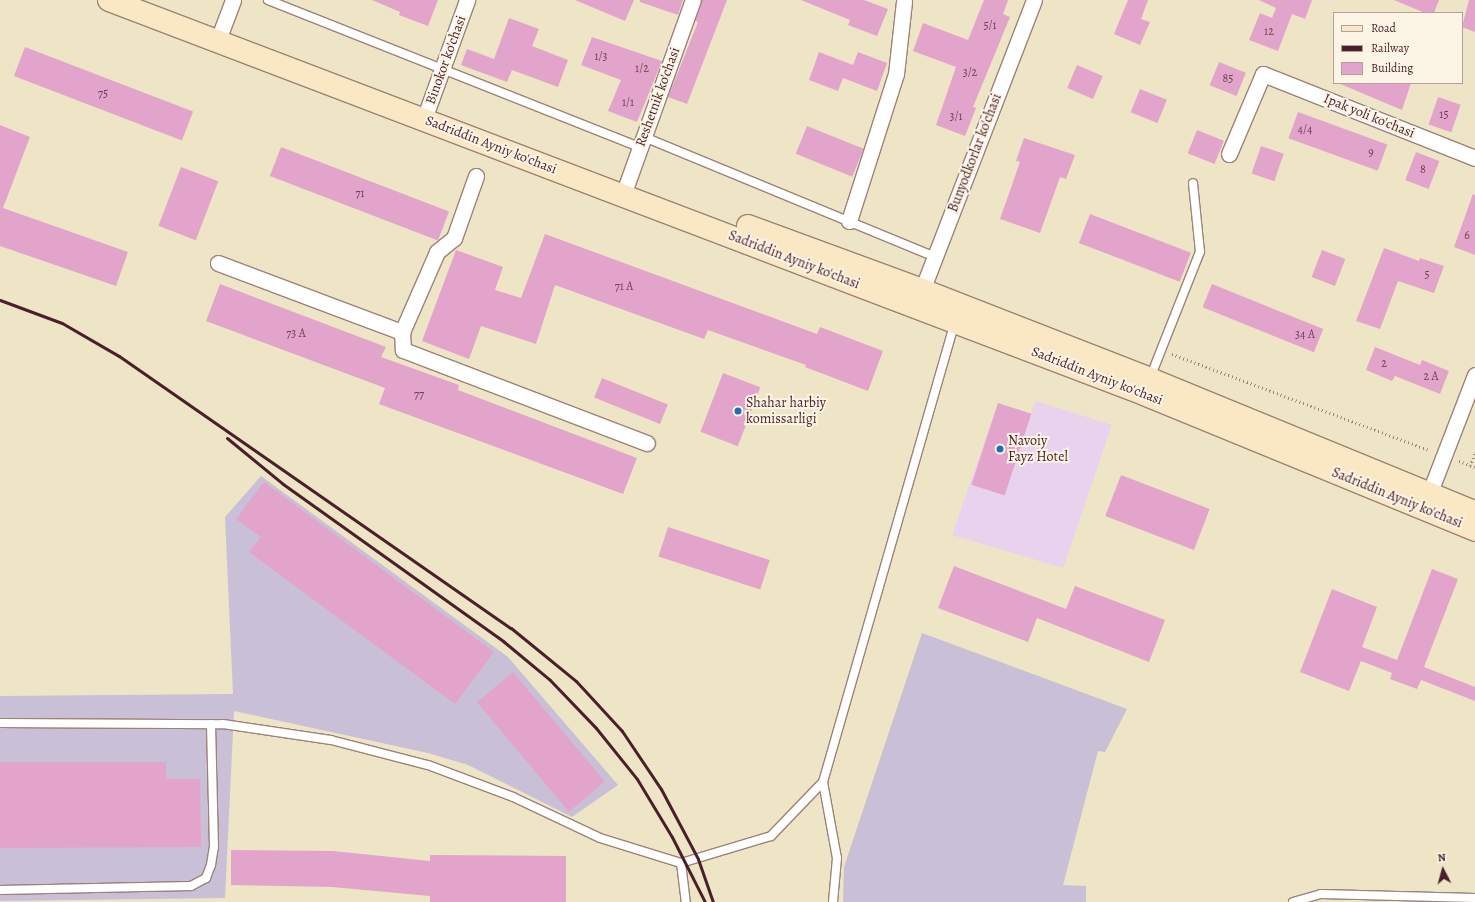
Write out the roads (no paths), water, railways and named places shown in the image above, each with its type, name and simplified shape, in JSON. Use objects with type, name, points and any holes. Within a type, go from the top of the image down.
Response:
[{"type":"main road","name":"Sadriddin Ayniy ko'chasi","points":[[109,0],[221,34],[919,298],[1147,386],[1427,501],[1475,530]]},
{"type":"main road","name":"Sadriddin Ayniy ko'chasi","points":[[150,0],[221,34]]},
{"type":"main road","name":"Sadriddin Ayniy ko'chasi","points":[[1427,501],[1475,512]]},
{"type":"street","points":[[221,34],[233,0]]},
{"type":"street","name":"Binokor ko'chasi","points":[[427,112],[467,0]]},
{"type":"street","name":"Reshetnik ko'chasi","points":[[625,188],[693,0]]},
{"type":"street","name":"Bunyodkorlar ko'chasi","points":[[919,298],[1034,0]]},
{"type":"street","points":[[849,221],[896,74],[904,1]]},
{"type":"street","name":"Ipak yoli ko'chasi","points":[[1229,154],[1264,74],[1475,158]]},
{"type":"street","points":[[476,176],[454,238],[437,252],[402,332],[403,350],[647,443]]},
{"type":"street","points":[[218,263],[402,332]]},
{"type":"street","points":[[1427,501],[1475,375]]},
{"type":"lane","points":[[268,0],[442,69],[642,142],[849,221],[935,257]]},
{"type":"lane","points":[[1147,386],[1200,252],[1193,183]]},
{"type":"lane","points":[[833,902],[836,858],[823,782],[958,314]]},
{"type":"lane","points":[[0,723],[211,724],[331,740],[428,765],[513,797],[600,838],[681,863],[771,836],[823,782]]},
{"type":"lane","points":[[0,890],[191,886],[206,878],[211,865],[214,847],[211,724]]},
{"type":"lane","points":[[681,863],[686,902]]},
{"type":"lane","points":[[1293,902],[1321,894],[1475,898]]},
{"type":"railway","points":[[0,300],[62,323],[119,356],[511,628],[576,681],[622,731],[661,789],[698,859],[713,902]]},
{"type":"railway","points":[[227,438],[283,484],[503,641],[550,680],[596,728],[637,779],[672,837],[705,902]]},
{"type":"place","name":"Shahar harbiy komissarligi","points":[[738,411]]},
{"type":"place","name":"Navoiy Fayz Hotel","points":[[1000,449]]}]
